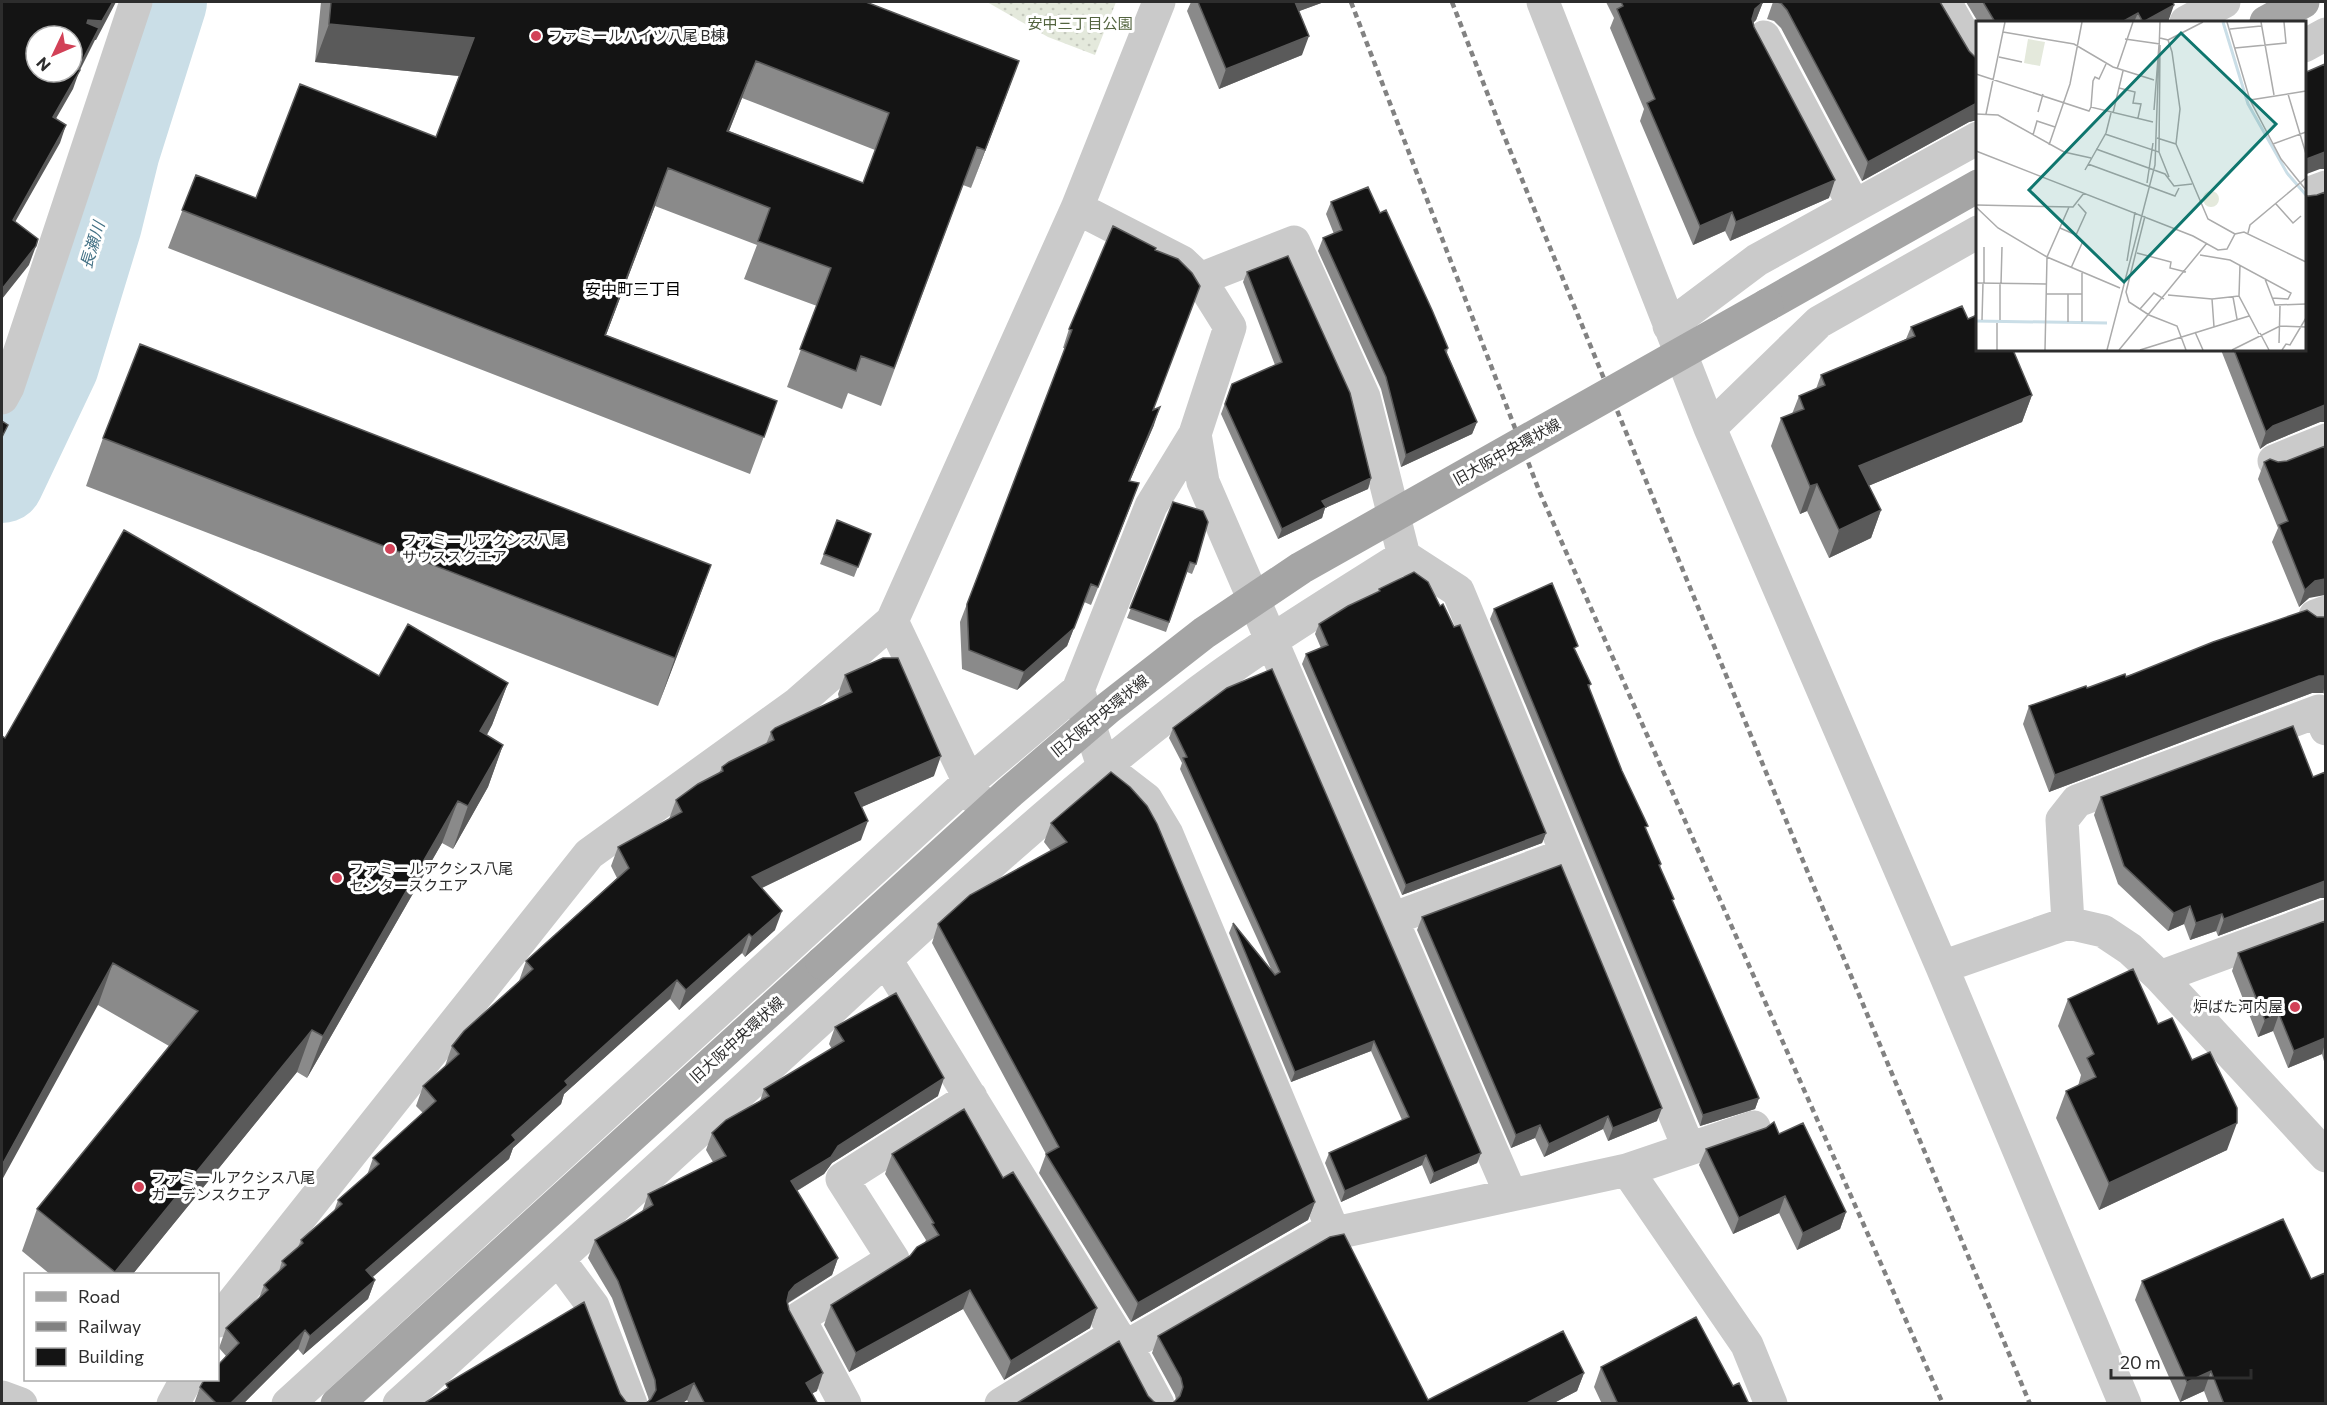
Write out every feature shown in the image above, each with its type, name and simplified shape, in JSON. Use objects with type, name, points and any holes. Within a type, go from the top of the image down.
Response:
[{"type":"main road","points":[[2268,21],[2303,2]]},
{"type":"main road","name":"旧大阪中央環状線","points":[[337,1404],[1010,792],[1108,708],[1204,633],[1301,568],[1976,187]]},
{"type":"street","points":[[4,390],[135,2]]},
{"type":"street","points":[[219,1320],[589,854],[798,703],[892,621],[1077,208],[1159,2]]},
{"type":"street","points":[[1543,2],[1710,428],[1942,967],[2125,1404]]},
{"type":"street","points":[[1945,2],[1976,58]]},
{"type":"street","points":[[2188,21],[2224,2]]},
{"type":"street","points":[[2306,45],[2325,34]]},
{"type":"street","points":[[1764,37],[1854,206]]},
{"type":"street","points":[[1669,326],[1757,260],[1976,139]]},
{"type":"street","points":[[2306,194],[2325,187]]},
{"type":"street","points":[[288,1404],[969,782],[1078,690],[1151,506],[1195,434],[1230,327],[1200,279],[1182,262],[1077,208]]},
{"type":"street","points":[[1710,428],[1819,322],[1976,233]]},
{"type":"street","points":[[1200,279],[1294,242],[1364,397],[1404,556],[1458,591],[1689,1149]]},
{"type":"street","points":[[1195,434],[1203,482],[1511,1195]]},
{"type":"street","points":[[2274,461],[2325,440]]},
{"type":"street","points":[[401,1403],[1003,851],[1103,766],[1181,704],[1271,640],[1404,556]]},
{"type":"street","points":[[892,621],[1003,851]]},
{"type":"street","points":[[1078,690],[1103,766],[1146,800],[1167,834],[1334,1233]]},
{"type":"street","points":[[2068,923],[2062,819],[2077,801],[2319,711],[2325,729]]},
{"type":"street","points":[[1392,919],[1567,854]]},
{"type":"street","points":[[2160,977],[2325,915]]},
{"type":"street","points":[[1942,967],[2068,923],[2103,931],[2130,949],[2160,977],[2325,1156]]},
{"type":"street","points":[[886,960],[1122,1340],[1158,1404]]},
{"type":"street","points":[[845,1404],[799,1318],[893,1259],[842,1179],[971,1097]]},
{"type":"street","points":[[1002,1404],[1317,1237],[1627,1170],[1754,1127]]},
{"type":"street","points":[[1627,1170],[1747,1345],[1772,1404]]},
{"type":"street","points":[[559,1260],[593,1306],[631,1404]]},
{"type":"street","points":[[173,1404],[185,1381]]},
{"type":"street","points":[[2,1397],[21,1404]]},
{"type":"green space","name":"安中三丁目公園","points":[[987,2],[1116,2],[1095,55],[1048,37]]},
{"type":"building","points":[[2,2],[113,2],[102,21],[88,20],[87,23],[99,28],[84,57],[84,24],[24,24],[24,84],[72,84],[53,117],[66,125],[13,220],[38,239],[36,246],[2,289]]},
{"type":"building","points":[[331,2],[866,2],[1019,61],[985,150],[977,147],[894,368],[861,356],[856,371],[800,349],[831,268],[758,241],[770,208],[668,168],[605,335],[777,401],[764,437],[182,210],[196,175],[256,198],[300,84],[436,137],[474,38],[329,24]],"holes":[[[756,61],[889,113],[863,183],[727,131]]]},
{"type":"building","points":[[1198,2],[1295,2],[1309,36],[1226,69]]},
{"type":"building","points":[[1621,2],[1763,2],[1755,9],[1752,19],[1754,27],[1835,180],[1736,222],[1732,212],[1700,226],[1647,103],[1655,99],[1617,9],[1623,6]]},
{"type":"building","points":[[1776,2],[1940,2],[1969,51],[1976,58],[1976,104],[1868,162],[1787,10],[1781,3]]},
{"type":"building","points":[[1983,2],[2173,2],[2174,5],[2145,21],[2142,21],[2138,13],[2124,21],[1994,21]]},
{"type":"building","points":[[2325,64],[2325,152],[2306,159],[2306,72]]},
{"type":"building","points":[[1368,187],[1380,213],[1386,210],[1432,310],[1448,348],[1445,350],[1477,422],[1406,455],[1386,377],[1323,238],[1342,230],[1331,202]]},
{"type":"building","points":[[2325,192],[2325,405],[2273,426],[2266,432],[2234,351],[2306,351],[2306,196]]},
{"type":"building","points":[[1113,226],[1156,248],[1155,250],[1178,259],[1192,273],[1200,286],[1153,410],[1160,407],[1129,481],[1139,483],[1098,587],[1091,584],[1074,628],[1024,672],[969,650],[967,604],[1072,330],[1069,329]]},
{"type":"building","points":[[1288,256],[1350,393],[1371,478],[1322,501],[1326,507],[1282,529],[1225,404],[1232,384],[1282,362],[1247,272]]},
{"type":"building","points":[[1962,306],[1968,319],[1976,315],[1976,351],[2013,351],[2032,395],[1859,466],[1881,510],[1839,530],[1817,484],[1810,486],[1781,418],[1804,409],[1799,396],[1825,385],[1821,375],[1915,336],[1911,327]]},
{"type":"building","points":[[140,344],[711,565],[675,658],[103,438]]},
{"type":"building","points":[[2,421],[8,425],[2,437]]},
{"type":"building","points":[[2325,446],[2325,579],[2315,581],[2305,590],[2279,525],[2288,521],[2264,462],[2270,459],[2278,462],[2287,461]]},
{"type":"building","points":[[1173,502],[1203,511],[1208,522],[1196,564],[1190,562],[1169,622],[1130,608]]},
{"type":"building","points":[[837,520],[871,534],[858,567],[824,554]]},
{"type":"building","points":[[124,530],[379,676],[408,624],[508,683],[480,731],[503,745],[468,806],[458,801],[323,1036],[312,1030],[115,1272],[37,1209],[198,1011],[113,963],[2,1165],[2,736],[5,738]]},
{"type":"building","points":[[1414,572],[1428,582],[1440,606],[1443,604],[1454,627],[1460,625],[1546,833],[1406,885],[1306,654],[1328,645],[1319,624],[1348,606],[1380,591],[1379,589]]},
{"type":"building","points":[[1552,583],[1578,646],[1574,648],[1591,684],[1588,685],[1622,771],[1648,826],[1645,827],[1674,899],[1672,900],[1759,1098],[1703,1115],[1494,609]]},
{"type":"building","points":[[2307,610],[2317,617],[2325,617],[2325,676],[2319,676],[2055,775],[2029,706],[2125,674],[2126,677],[2213,642]]},
{"type":"building","points":[[883,658],[898,658],[941,756],[855,793],[868,821],[752,877],[782,911],[752,937],[749,934],[686,990],[677,980],[565,1081],[568,1085],[512,1135],[516,1140],[366,1270],[375,1280],[310,1336],[305,1330],[230,1404],[217,1404],[200,1387],[203,1381],[219,1381],[219,1364],[239,1343],[226,1328],[268,1290],[264,1285],[286,1265],[282,1261],[303,1243],[301,1240],[342,1204],[338,1200],[379,1164],[373,1158],[436,1101],[423,1086],[459,1054],[452,1046],[464,1031],[533,969],[526,961],[629,868],[618,847],[682,812],[676,800],[698,784],[723,771],[722,767],[729,762],[774,740],[771,732],[775,728],[852,692],[845,675]]},
{"type":"building","points":[[1272,669],[1481,1153],[1434,1173],[1426,1155],[1345,1191],[1329,1153],[1409,1117],[1374,1041],[1295,1072],[1233,923],[1275,975],[1280,972],[1183,758],[1187,757],[1173,728],[1227,688]]},
{"type":"building","points":[[2293,726],[2313,777],[2325,772],[2325,881],[2224,919],[2222,914],[2196,923],[2190,906],[2174,913],[2124,866],[2101,797]]},
{"type":"building","points":[[1111,772],[1130,787],[1147,806],[1157,824],[1315,1202],[1138,1303],[1046,1154],[1059,1147],[938,924],[970,895],[1067,842],[1051,823]]},
{"type":"building","points":[[1561,865],[1662,1108],[1613,1128],[1608,1116],[1549,1144],[1540,1125],[1516,1135],[1422,917]]},
{"type":"building","points":[[2325,921],[2325,1038],[2294,1051],[2279,1014],[2265,1020],[2238,953]]},
{"type":"building","points":[[2133,969],[2158,1024],[2172,1018],[2192,1060],[2210,1052],[2237,1108],[2237,1123],[2109,1183],[2066,1091],[2096,1077],[2087,1058],[2094,1054],[2068,999]]},
{"type":"building","points":[[896,993],[944,1078],[838,1146],[831,1157],[791,1181],[838,1258],[795,1285],[789,1292],[787,1301],[789,1310],[823,1373],[806,1383],[818,1404],[705,1404],[694,1383],[653,1404],[645,1404],[656,1390],[655,1380],[618,1281],[595,1240],[653,1205],[648,1194],[726,1156],[712,1133],[726,1120],[769,1096],[764,1089],[844,1041],[835,1027]]},
{"type":"building","points":[[964,1109],[1003,1178],[1013,1172],[1097,1308],[1011,1361],[970,1290],[856,1353],[831,1305],[910,1256],[917,1247],[939,1235],[892,1154]]},
{"type":"building","points":[[1774,1122],[1779,1134],[1803,1123],[1846,1212],[1803,1233],[1785,1196],[1739,1218],[1706,1149],[1766,1128]]},
{"type":"building","points":[[2283,1219],[2311,1279],[2325,1273],[2325,1404],[2224,1404],[2211,1371],[2187,1382],[2142,1281]]},
{"type":"building","points":[[1344,1234],[1428,1400],[1563,1331],[1584,1373],[1525,1404],[1172,1404],[1180,1396],[1183,1387],[1181,1378],[1158,1336],[1330,1237]]},
{"type":"building","points":[[584,1302],[620,1394],[626,1402],[631,1404],[423,1404],[448,1388],[446,1384]]},
{"type":"building","points":[[1696,1317],[1733,1386],[1739,1383],[1749,1404],[1618,1404],[1601,1367]]},
{"type":"building","points":[[1119,1341],[1148,1396],[1158,1404],[1013,1404],[1017,1403]]},
{"type":"waterway","name":"長瀬川","points":[[2,481],[57,365],[100,224],[118,151],[165,2]]},
{"type":"railway","points":[[1351,2],[1540,493],[1943,1404]]},
{"type":"railway","points":[[1452,2],[1500,126],[1768,777],[2030,1404]]},
{"type":"place","name":"ファミールハイツ八尾 B棟","points":[[536,36]]},
{"type":"place","name":"ファミールアクシス八尾 サウススクエア","points":[[390,549]]},
{"type":"place","name":"ファミールアクシス八尾 センタースクエア","points":[[337,878]]},
{"type":"place","name":"炉ばた河内屋","points":[[2295,1007]]},
{"type":"place","name":"ファミールアクシス八尾 ガーデンスクエア","points":[[139,1187]]},
{"type":"district","name":"安中町三丁目","points":[[633,289]]}]
